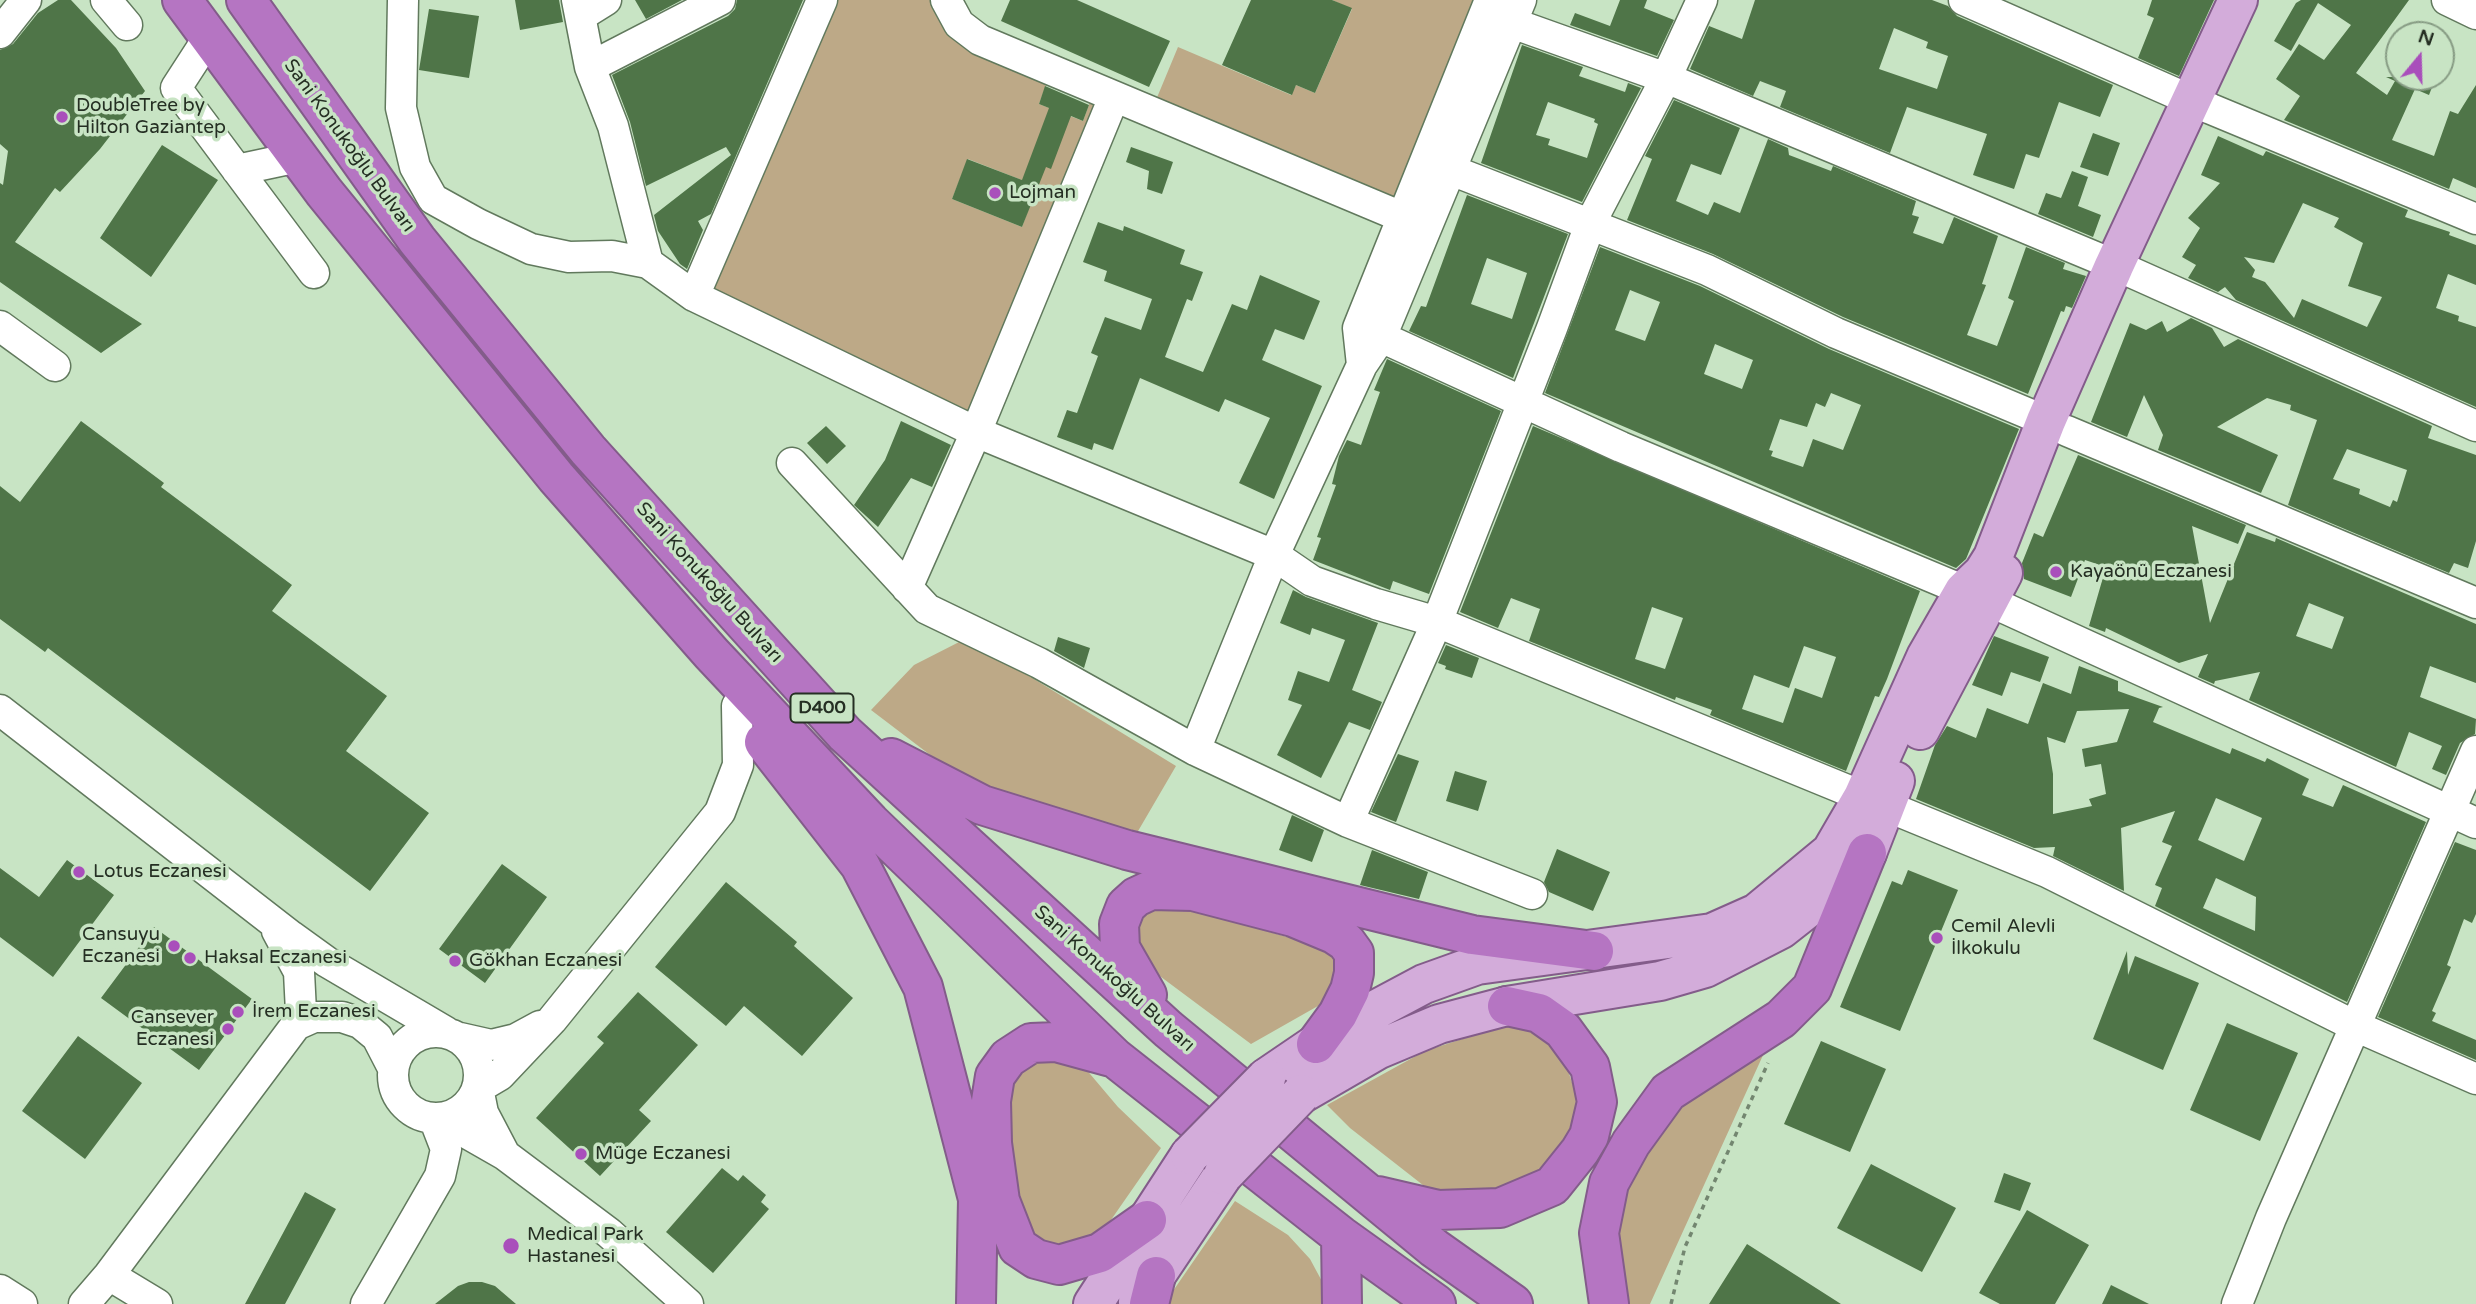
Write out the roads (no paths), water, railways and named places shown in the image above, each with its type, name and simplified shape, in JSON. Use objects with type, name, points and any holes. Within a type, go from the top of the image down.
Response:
[{"type":"highway","name":"D400","points":[[182,0],[298,157],[556,477],[711,653],[870,822],[1115,1058],[1340,1236],[1436,1304]]},
{"type":"highway","name":"Sani Konukoğlu Bulvarı","points":[[246,0],[348,147],[442,271],[589,450],[845,734],[1168,1029],[1434,1248],[1513,1304]]},
{"type":"highway","points":[[711,653],[737,706],[860,865],[923,987],[978,1199],[976,1304]]},
{"type":"highway","points":[[845,734],[982,805],[1127,850],[1472,936],[1594,951]]},
{"type":"highway","points":[[1609,1304],[1599,1233],[1609,1183],[1631,1143],[1668,1092],[1781,1019],[1812,988],[1867,853]]},
{"type":"highway","points":[[1168,1029],[1120,948],[1119,924],[1126,906],[1151,890],[1193,891],[1293,917],[1334,934],[1346,942],[1353,953],[1354,973],[1350,990],[1338,1014],[1316,1044]]},
{"type":"highway","points":[[1368,1194],[1438,1210],[1475,1211],[1500,1208],[1534,1195],[1552,1186],[1566,1172],[1589,1136],[1595,1118],[1597,1102],[1590,1067],[1563,1030],[1539,1013],[1507,1006]]},
{"type":"highway","points":[[1115,1058],[1056,1042],[1031,1043],[1008,1058],[995,1076],[990,1101],[992,1143],[1000,1201],[1018,1247],[1036,1259],[1059,1265],[1100,1252],[1147,1220]]},
{"type":"highway","points":[[1340,1236],[1342,1304]]},
{"type":"main road","points":[[1093,1304],[1190,1155],[1266,1078],[1316,1044],[1424,984],[1477,965],[1712,933],[1757,913],[1831,852],[1874,801],[1927,715],[1977,596],[2057,426],[2124,270],[2201,104],[2238,0]]},
{"type":"main road","points":[[2201,104],[2262,0]]},
{"type":"main road","points":[[1147,1295],[1223,1175],[1301,1094],[1402,1040],[1439,1024],[1507,1006],[1660,981],[1705,968],[1781,929],[1823,896],[1867,853],[1874,801]]},
{"type":"street","points":[[0,33],[26,0]]},
{"type":"street","points":[[106,0],[127,26]]},
{"type":"street","points":[[402,0],[401,108],[415,167],[433,199],[531,249],[569,257],[612,256],[648,263],[694,296],[976,432],[1274,555],[1312,581],[1437,622],[2047,872],[2355,1026],[2476,1079]]},
{"type":"street","points":[[590,67],[720,0]]},
{"type":"street","points":[[694,296],[821,0]]},
{"type":"street","points":[[946,0],[959,24],[980,40],[1402,217]]},
{"type":"street","points":[[1362,365],[1358,328],[1490,0]]},
{"type":"street","points":[[1348,822],[1437,622],[1591,222],[1666,78],[1702,0]]},
{"type":"street","points":[[1964,0],[2201,104],[2476,219]]},
{"type":"street","points":[[2447,0],[2476,14]]},
{"type":"street","points":[[588,5],[590,67],[613,126],[648,263]]},
{"type":"street","points":[[1195,750],[1274,555],[1362,365],[1381,337],[1516,12],[1666,78],[2124,270],[2476,426]]},
{"type":"street","points":[[209,37],[176,88],[314,273]]},
{"type":"street","points":[[907,588],[976,432],[1114,97]]},
{"type":"street","points":[[237,170],[298,157]]},
{"type":"street","points":[[1451,170],[1591,222],[1707,270],[1836,333],[2476,603]]},
{"type":"street","points":[[0,326],[55,366]]},
{"type":"street","points":[[1381,337],[1621,447],[1977,596],[2463,817]]},
{"type":"street","points":[[792,463],[927,609],[1039,663],[1195,750],[1348,822],[1532,894]]},
{"type":"street","points":[[433,1118],[448,1117],[461,1111],[472,1101],[478,1088],[500,1075],[552,1020],[720,812],[738,765],[737,706]]},
{"type":"street","points":[[0,710],[327,962],[471,1047],[478,1059],[478,1088],[483,1112],[505,1155]]},
{"type":"street","points":[[2236,1304],[2355,1026],[2463,817],[2476,751]]},
{"type":"street","points":[[84,1304],[109,1275],[296,1025],[301,1012],[299,972],[272,922]]},
{"type":"street","points":[[296,1025],[314,1017],[342,1017],[360,1023],[377,1037],[393,1068],[398,1096],[407,1107],[456,1127],[505,1155],[609,1233],[688,1304]]},
{"type":"street","points":[[393,1068],[406,1043],[432,1031],[491,1045],[516,1039],[552,1020]]},
{"type":"street","points":[[366,1304],[440,1176],[446,1149],[433,1118]]},
{"type":"street","points":[[109,1275],[158,1304]]},
{"type":"street","points":[[0,1290],[22,1304]]},
{"type":"place","name":"DoubleTree by Hilton Gaziantep","points":[[62,117]]},
{"type":"place","name":"Lojman","points":[[995,193]]},
{"type":"place","name":"Kayaönü Eczanesi","points":[[2056,572]]},
{"type":"place","name":"Lotus Eczanesi","points":[[79,872]]},
{"type":"place","name":"Cemil Alevli İlkokulu","points":[[1937,938]]},
{"type":"place","name":"Cansuyu Eczanesi","points":[[174,946]]},
{"type":"place","name":"Haksal Eczanesi","points":[[190,958]]},
{"type":"place","name":"Gökhan Eczanesi","points":[[455,961]]},
{"type":"place","name":"İrem Eczanesi","points":[[238,1012]]},
{"type":"place","name":"Cansever Eczanesi","points":[[228,1029]]},
{"type":"place","name":"Müge Eczanesi","points":[[581,1154]]},
{"type":"place","name":"Medical Park Hastanesi","points":[[511,1246]]}]
